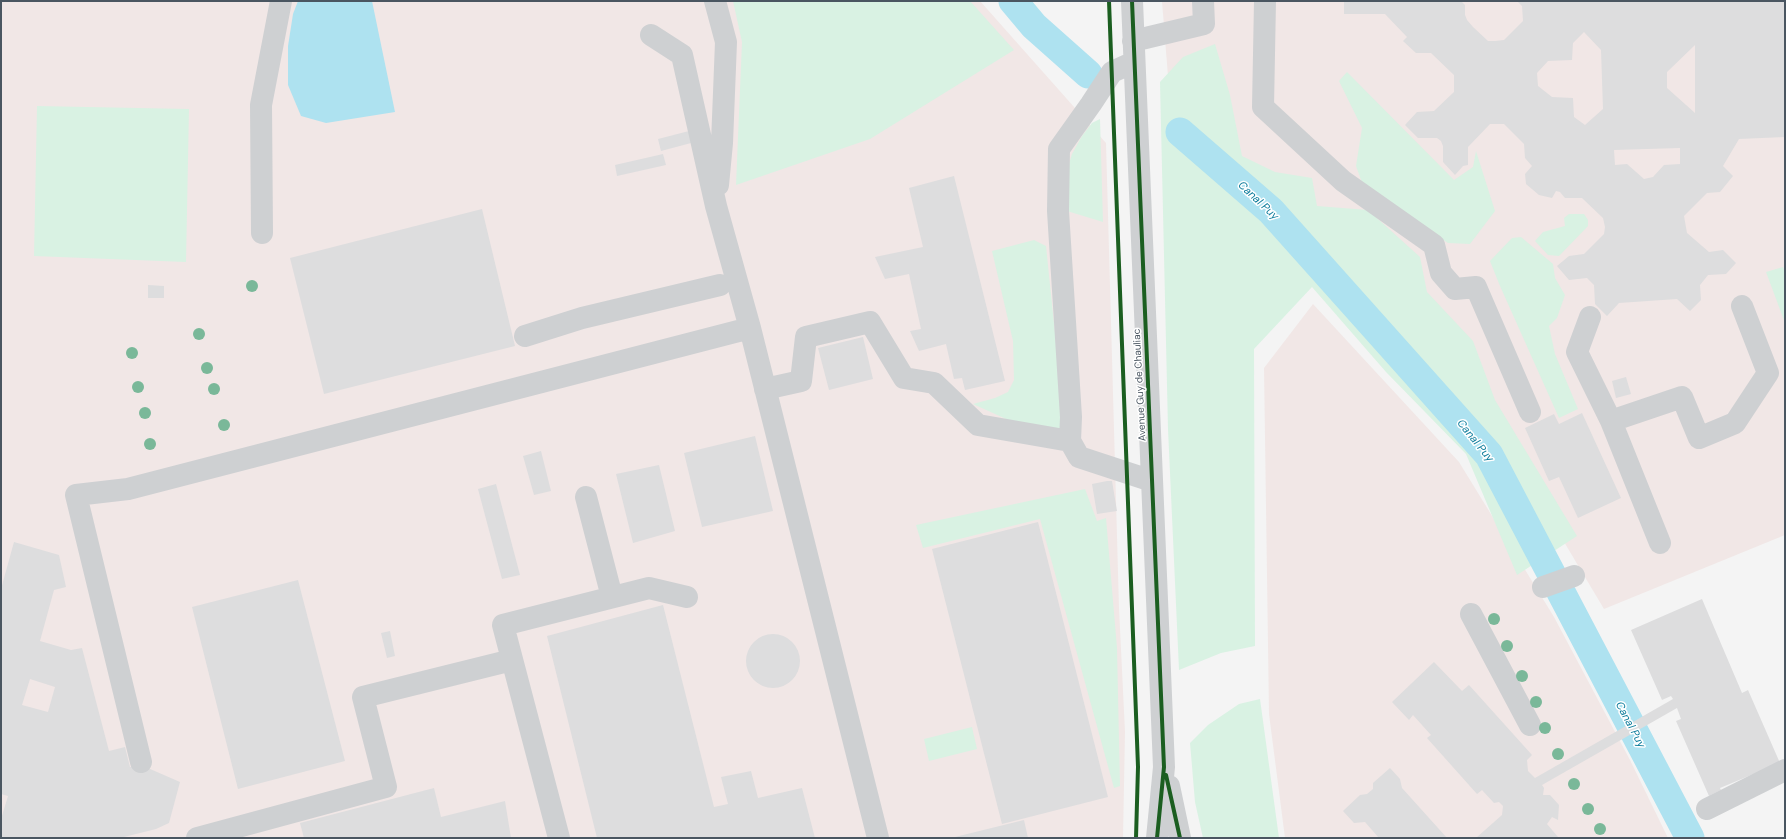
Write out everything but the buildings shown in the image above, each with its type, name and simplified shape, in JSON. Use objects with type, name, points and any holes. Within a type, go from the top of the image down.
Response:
[{"type":"street","points":[[262,234],[261,104],[281,1]]},
{"type":"street","points":[[715,1],[726,42],[722,143],[716,206]]},
{"type":"street","name":"Avenue Guy de Chauliac","points":[[1132,1],[1136,127],[1164,767],[1157,838]]},
{"type":"street","points":[[1133,41],[1204,24],[1203,1]]},
{"type":"street","points":[[1265,1],[1263,107],[1343,181],[1434,245],[1442,273],[1455,289],[1476,287],[1530,412]]},
{"type":"street","points":[[651,34],[682,55],[716,206],[750,328],[878,838]]},
{"type":"street","points":[[1134,72],[1112,72],[1092,104],[1059,149],[1058,211],[1071,417],[1070,441],[1079,457],[1152,481]]},
{"type":"street","points":[[525,336],[582,318],[720,285]]},
{"type":"street","points":[[1611,421],[1682,397],[1699,438],[1735,422],[1768,373],[1742,306]]},
{"type":"street","points":[[1590,318],[1577,352],[1611,421],[1660,543]]},
{"type":"street","points":[[765,388],[801,381],[806,336],[870,322],[904,378],[934,383],[978,425],[1070,441]]},
{"type":"street","points":[[141,762],[76,495],[128,489],[750,328]]},
{"type":"street","points":[[586,497],[612,597]]},
{"type":"street","points":[[1543,587],[1574,576]]},
{"type":"street","points":[[559,838],[503,625],[649,588],[687,597]]},
{"type":"street","points":[[1471,614],[1530,725]]},
{"type":"street","points":[[197,838],[386,787],[363,697],[512,660]]},
{"type":"street","name":"Avenue Guy de Chauliac","points":[[1164,767],[1180,838]]},
{"type":"street","points":[[1707,809],[1785,770]]},
{"type":"shaded area","points":[[1,1],[980,1],[1106,143],[1119,608],[1125,732],[1123,838],[1,838]]},
{"type":"shaded area","points":[[1162,1],[1785,1],[1785,535],[1604,609],[1464,374],[1171,114]]},
{"type":"shaded area","points":[[1313,304],[1459,462],[1554,617],[1630,760],[1668,838],[1285,838],[1269,714],[1264,368]]},
{"type":"green space","points":[[733,1],[970,1],[1014,50],[870,139],[736,185],[742,42]]},
{"type":"green space","points":[[1215,44],[1230,95],[1242,156],[1275,172],[1312,178],[1317,206],[1368,210],[1420,257],[1427,292],[1473,341],[1495,400],[1577,536],[1517,575],[1466,454],[1386,372],[1312,287],[1254,349],[1255,646],[1221,653],[1179,670],[1168,429],[1160,82],[1183,57]]},
{"type":"green space","points":[[1347,72],[1454,180],[1473,167],[1476,151],[1495,211],[1470,244],[1448,243],[1364,188],[1356,166],[1362,128],[1339,81]]},
{"type":"green space","points":[[37,106],[189,109],[186,262],[34,256]]},
{"type":"green space","points":[[1100,119],[1103,222],[1067,211],[1064,180],[1072,154],[1082,136],[1092,123]]},
{"type":"green space","points":[[1569,214],[1584,214],[1588,220],[1588,226],[1559,256],[1548,255],[1535,241],[1543,232],[1565,226],[1564,218]]},
{"type":"green space","points":[[1521,237],[1553,264],[1555,278],[1565,295],[1557,318],[1549,326],[1555,354],[1578,409],[1559,418],[1490,261],[1512,238]]},
{"type":"green space","points":[[1034,240],[1046,246],[1062,401],[1061,430],[1037,433],[973,404],[995,398],[1008,392],[1014,380],[1013,341],[992,251]]},
{"type":"green space","points":[[1783,267],[1785,272],[1785,323],[1766,272]]},
{"type":"green space","points":[[1085,489],[1097,521],[1106,518],[1117,648],[1120,786],[1114,788],[1040,519],[923,548],[916,525]]},
{"type":"green space","points":[[1260,699],[1279,838],[1203,838],[1195,802],[1190,743],[1208,725],[1239,704]]},
{"type":"green space","points":[[972,727],[977,749],[929,761],[924,739]]},
{"type":"water","points":[[298,1],[372,1],[395,112],[326,123],[301,116],[288,85],[288,46],[293,14]]},
{"type":"waterway","name":"Canal Puy","points":[[1013,1],[1034,26],[1088,74]]},
{"type":"waterway","name":"Canal Puy","points":[[1180,132],[1271,211],[1489,455],[1690,838]]},
{"type":"cycle path","points":[[1109,1],[1138,767],[1136,838]]},
{"type":"cycle path","points":[[1132,1],[1164,767],[1157,838]]},
{"type":"cycle path","points":[[1166,775],[1180,838]]}]
